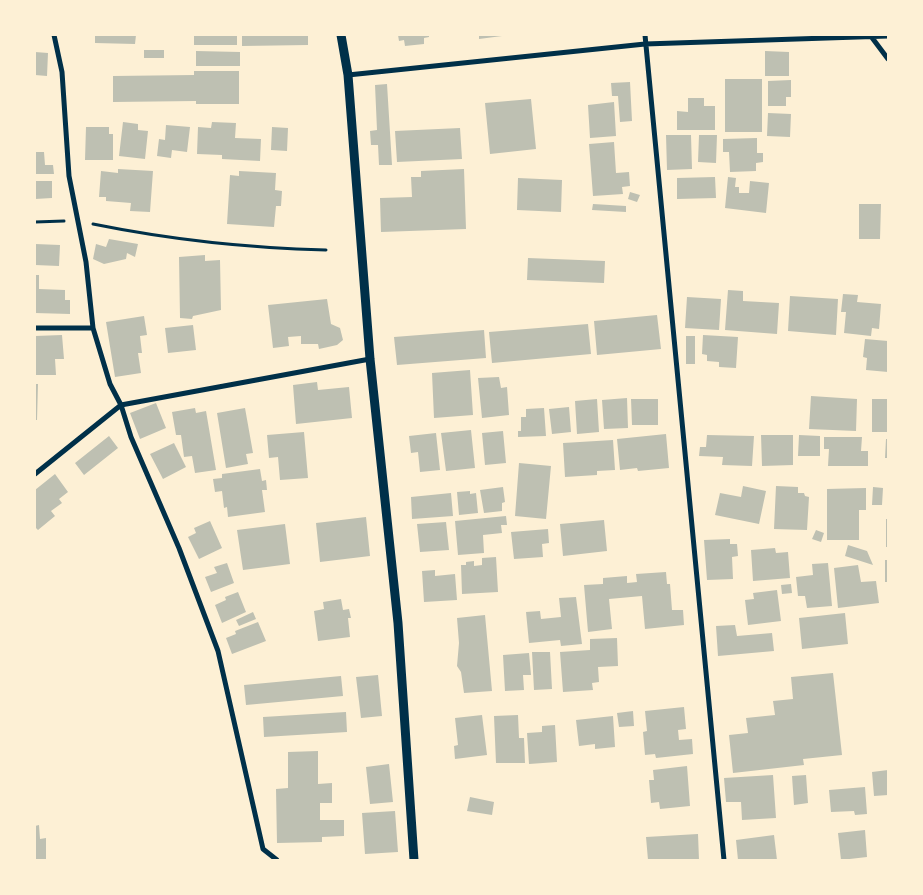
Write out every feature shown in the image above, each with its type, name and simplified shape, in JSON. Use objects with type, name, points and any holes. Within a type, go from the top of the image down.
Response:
[{"type":"street","points":[[54,35],[62,72],[70,176],[86,262],[92,328],[110,384],[121,405],[131,437],[179,548],[218,651],[263,849],[277,860]]},
{"type":"street","points":[[342,35],[348,75],[370,359],[398,623],[414,860]]},
{"type":"street","points":[[645,35],[724,860]]},
{"type":"street","points":[[870,36],[888,59]]},
{"type":"street","points":[[348,75],[645,44],[888,36]]},
{"type":"street","points":[[35,328],[92,328]]},
{"type":"street","points":[[35,474],[121,405],[370,359]]},
{"type":"path","points":[[35,222],[78,221],[166,239],[264,249],[326,250]]},
{"type":"building","points":[[95,35],[136,35],[135,44],[95,43]]},
{"type":"building","points":[[194,35],[237,35],[237,45],[194,45]]},
{"type":"building","points":[[242,35],[308,35],[308,45],[242,46]]},
{"type":"building","points":[[398,35],[429,35],[429,37],[424,38],[424,44],[405,46],[404,40],[399,41]]},
{"type":"building","points":[[479,35],[501,35],[502,36],[479,39]]},
{"type":"building","points":[[144,50],[164,50],[164,58],[144,58]]},
{"type":"building","points":[[196,51],[240,52],[240,66],[196,66]]},
{"type":"building","points":[[765,51],[789,52],[789,76],[765,76]]},
{"type":"building","points":[[35,52],[48,53],[47,76],[35,75]]},
{"type":"building","points":[[194,71],[239,71],[239,104],[196,104],[196,101],[113,102],[113,76],[194,75]]},
{"type":"building","points":[[725,79],[762,79],[762,132],[725,132]]},
{"type":"building","points":[[791,80],[791,97],[786,97],[786,106],[768,106],[768,81]]},
{"type":"building","points":[[630,82],[632,121],[620,122],[618,96],[612,96],[611,83]]},
{"type":"building","points":[[387,84],[392,165],[379,165],[378,145],[371,145],[370,131],[377,130],[375,85]]},
{"type":"building","points":[[688,98],[704,98],[704,106],[715,106],[715,130],[677,130],[677,111],[688,112]]},
{"type":"building","points":[[531,99],[536,149],[490,154],[485,103]]},
{"type":"building","points":[[614,102],[616,136],[590,138],[588,105]]},
{"type":"building","points":[[768,113],[791,114],[790,137],[767,136]]},
{"type":"building","points":[[123,122],[138,124],[138,130],[148,131],[145,159],[119,156]]},
{"type":"building","points":[[212,122],[236,123],[235,138],[261,139],[260,161],[222,159],[222,155],[197,154],[198,127],[211,128]]},
{"type":"building","points":[[166,125],[190,127],[187,152],[172,150],[171,158],[157,156],[159,139],[165,140]]},
{"type":"building","points":[[86,127],[109,127],[109,134],[113,134],[113,160],[85,160]]},
{"type":"building","points":[[272,127],[288,128],[287,151],[271,150]]},
{"type":"building","points":[[460,128],[462,159],[397,162],[395,131]]},
{"type":"building","points":[[666,135],[691,135],[692,169],[667,170]]},
{"type":"building","points":[[699,135],[717,135],[716,163],[698,162]]},
{"type":"building","points":[[757,138],[757,153],[763,153],[763,162],[756,163],[756,171],[730,172],[729,152],[723,152],[723,139]]},
{"type":"building","points":[[614,142],[616,173],[629,172],[630,186],[622,187],[623,194],[593,196],[589,144]]},
{"type":"building","points":[[35,152],[44,152],[45,165],[53,165],[54,174],[35,174]]},
{"type":"building","points":[[118,169],[153,171],[150,212],[130,211],[131,203],[106,201],[106,197],[99,197],[101,171],[118,173]]},
{"type":"building","points":[[464,169],[466,229],[381,232],[380,198],[412,197],[411,177],[421,177],[421,171]]},
{"type":"building","points":[[239,171],[276,173],[275,190],[282,191],[281,206],[276,206],[274,227],[227,224],[230,175],[239,176]]},
{"type":"building","points":[[715,177],[716,198],[677,199],[677,178]]},
{"type":"building","points":[[728,177],[736,178],[735,187],[739,187],[739,193],[749,193],[750,181],[769,183],[766,213],[725,208]]},
{"type":"building","points":[[518,178],[562,180],[561,212],[517,210]]},
{"type":"building","points":[[35,181],[52,181],[52,198],[35,199]]},
{"type":"building","points":[[630,192],[640,195],[637,202],[628,199]]},
{"type":"building","points":[[593,204],[626,206],[626,212],[592,210]]},
{"type":"building","points":[[859,204],[881,204],[880,239],[859,239]]},
{"type":"building","points":[[109,239],[138,244],[135,257],[127,253],[126,259],[104,264],[93,259],[96,244],[106,247]]},
{"type":"building","points":[[35,244],[60,245],[59,266],[35,265]]},
{"type":"building","points":[[205,255],[205,261],[220,260],[221,310],[193,316],[192,319],[180,318],[179,257]]},
{"type":"building","points":[[528,258],[605,261],[604,283],[527,280]]},
{"type":"building","points":[[35,275],[39,275],[39,289],[65,290],[65,300],[70,300],[70,314],[35,313]]},
{"type":"building","points":[[728,290],[743,291],[743,301],[779,303],[777,334],[725,330]]},
{"type":"building","points":[[843,294],[858,295],[857,302],[881,304],[879,329],[872,328],[871,336],[844,333],[846,312],[841,312]]},
{"type":"building","points":[[790,296],[838,299],[836,335],[788,331]]},
{"type":"building","points":[[687,297],[721,299],[719,330],[685,328]]},
{"type":"building","points":[[327,299],[331,324],[340,328],[343,340],[337,345],[319,349],[318,344],[301,344],[301,336],[288,337],[289,346],[273,348],[268,305]]},
{"type":"building","points":[[657,315],[661,349],[597,355],[594,321]]},
{"type":"building","points":[[144,316],[147,335],[140,336],[142,353],[138,353],[141,373],[115,377],[106,322]]},
{"type":"building","points":[[588,324],[591,354],[492,363],[489,332]]},
{"type":"building","points":[[193,325],[196,350],[168,353],[165,328]]},
{"type":"building","points":[[484,330],[486,358],[397,365],[394,337]]},
{"type":"building","points":[[62,335],[64,359],[55,359],[56,375],[35,375],[35,336]]},
{"type":"building","points":[[703,335],[738,337],[736,368],[719,367],[719,362],[707,361],[707,355],[702,354]]},
{"type":"building","points":[[686,336],[695,336],[695,364],[686,364]]},
{"type":"building","points":[[865,339],[888,341],[888,372],[866,370],[867,358],[863,357]]},
{"type":"building","points":[[470,370],[473,415],[434,418],[432,373]]},
{"type":"building","points":[[499,377],[501,388],[507,387],[509,415],[482,418],[478,378]]},
{"type":"building","points":[[317,382],[318,390],[349,387],[352,418],[296,424],[293,385]]},
{"type":"building","points":[[35,384],[38,384],[37,420],[35,420]]},
{"type":"building","points":[[811,396],[857,399],[856,431],[809,429]]},
{"type":"building","points":[[627,398],[628,428],[604,429],[602,400]]},
{"type":"building","points":[[597,399],[599,432],[577,434],[575,401]]},
{"type":"building","points":[[631,399],[658,399],[658,425],[632,425]]},
{"type":"building","points":[[872,399],[888,399],[888,432],[872,432]]},
{"type":"building","points":[[156,403],[166,428],[140,439],[130,413]]},
{"type":"building","points":[[569,407],[571,432],[552,434],[549,409]]},
{"type":"building","points":[[195,408],[196,413],[206,411],[216,470],[195,473],[192,456],[184,457],[181,435],[176,435],[172,412]]},
{"type":"building","points":[[245,408],[253,453],[246,454],[248,464],[226,468],[217,413]]},
{"type":"building","points":[[544,408],[546,436],[518,437],[518,431],[521,431],[521,417],[526,417],[526,409]]},
{"type":"building","points":[[471,430],[475,468],[446,471],[441,433]]},
{"type":"building","points":[[503,431],[506,463],[485,465],[482,433]]},
{"type":"building","points":[[304,432],[308,478],[280,480],[278,457],[269,458],[267,435]]},
{"type":"building","points":[[436,433],[440,470],[420,472],[418,452],[411,453],[409,436]]},
{"type":"building","points":[[666,434],[669,468],[638,471],[637,468],[620,470],[617,439]]},
{"type":"building","points":[[707,435],[754,436],[752,466],[722,465],[723,457],[699,456],[700,447],[706,447]]},
{"type":"building","points":[[761,435],[793,435],[793,465],[762,466]]},
{"type":"building","points":[[799,435],[820,436],[820,456],[798,456]]},
{"type":"building","points":[[109,436],[118,448],[84,475],[75,463]]},
{"type":"building","points":[[824,437],[862,437],[861,451],[868,451],[868,466],[828,466],[829,449],[824,449]]},
{"type":"building","points":[[886,439],[888,439],[888,458],[885,458]]},
{"type":"building","points":[[613,440],[615,470],[597,471],[597,475],[565,477],[563,443]]},
{"type":"building","points":[[174,443],[186,467],[163,479],[150,454]]},
{"type":"building","points":[[519,463],[551,466],[546,519],[515,516]]},
{"type":"building","points":[[260,469],[262,481],[266,480],[267,490],[262,490],[265,512],[228,517],[227,507],[224,508],[222,491],[215,492],[213,479],[222,478],[222,474]]},
{"type":"building","points":[[55,474],[68,492],[59,499],[62,503],[51,511],[55,516],[38,530],[35,527],[35,490]]},
{"type":"building","points":[[743,486],[766,491],[759,524],[715,515],[720,493],[741,497]]},
{"type":"building","points":[[776,486],[798,487],[798,493],[804,493],[805,496],[809,497],[807,530],[774,529]]},
{"type":"building","points":[[503,487],[505,502],[502,503],[502,511],[484,513],[480,490]]},
{"type":"building","points":[[873,487],[883,488],[882,505],[872,505]]},
{"type":"building","points":[[866,488],[866,510],[859,510],[859,540],[827,540],[827,489]]},
{"type":"building","points":[[470,491],[470,494],[476,493],[478,513],[459,515],[457,492]]},
{"type":"building","points":[[451,493],[453,516],[412,519],[411,497]]},
{"type":"building","points":[[506,516],[507,525],[501,525],[502,533],[483,535],[484,553],[458,555],[455,521]]},
{"type":"building","points":[[366,517],[370,556],[320,562],[316,523]]},
{"type":"building","points":[[886,519],[888,519],[888,547],[886,547]]},
{"type":"building","points":[[604,520],[607,551],[563,556],[560,524]]},
{"type":"building","points":[[210,521],[222,548],[199,559],[188,537],[196,533],[194,528]]},
{"type":"building","points":[[446,522],[449,550],[420,552],[417,524]]},
{"type":"building","points":[[285,524],[290,564],[243,570],[237,530]]},
{"type":"building","points":[[548,529],[549,543],[542,544],[543,557],[514,559],[511,532]]},
{"type":"building","points":[[816,530],[824,533],[821,542],[812,539]]},
{"type":"building","points":[[730,539],[730,544],[737,544],[738,556],[732,557],[733,579],[707,580],[704,540]]},
{"type":"building","points":[[848,545],[867,551],[873,565],[845,556]]},
{"type":"building","points":[[775,548],[776,553],[788,552],[790,578],[753,581],[751,550]]},
{"type":"building","points":[[496,557],[498,592],[462,594],[461,565],[474,561],[474,566],[482,565],[482,558]]},
{"type":"building","points":[[885,560],[888,560],[888,582],[885,582]]},
{"type":"building","points":[[227,563],[234,583],[211,592],[205,577],[217,573],[214,567]]},
{"type":"building","points":[[828,563],[832,606],[807,608],[805,596],[798,596],[796,577],[813,575],[812,564]]},
{"type":"building","points":[[858,565],[861,582],[876,581],[879,603],[838,608],[834,568]]},
{"type":"building","points":[[435,570],[435,576],[455,574],[457,600],[424,602],[422,571]]},
{"type":"building","points":[[666,572],[667,584],[670,584],[672,610],[683,610],[684,625],[645,629],[642,596],[609,599],[612,629],[588,632],[584,585],[603,584],[603,578],[627,576],[627,583],[637,582],[636,574]]},
{"type":"building","points":[[791,584],[792,593],[782,594],[781,585]]},
{"type":"building","points":[[777,590],[781,621],[748,625],[745,600],[754,599],[753,593]]},
{"type":"building","points":[[238,592],[246,612],[222,623],[215,605],[226,600],[225,597]]},
{"type":"building","points":[[576,597],[582,644],[561,646],[560,640],[529,643],[526,612],[540,611],[541,619],[561,617],[559,598]]},
{"type":"building","points":[[341,599],[343,610],[349,609],[351,618],[348,618],[350,637],[318,641],[314,611],[324,609],[323,602]]},
{"type":"building","points":[[253,612],[256,619],[239,626],[236,620]]},
{"type":"building","points":[[845,613],[848,644],[802,649],[799,618]]},
{"type":"building","points":[[485,615],[492,691],[464,693],[461,672],[457,666],[459,643],[457,618]]},
{"type":"building","points":[[258,622],[266,641],[232,654],[226,638],[236,634],[235,631]]},
{"type":"building","points":[[735,625],[737,636],[772,633],[774,651],[718,656],[716,626]]},
{"type":"building","points":[[617,638],[618,666],[598,667],[599,682],[592,683],[593,690],[563,692],[560,652],[590,650],[590,639]]},
{"type":"building","points":[[532,652],[550,652],[552,689],[534,690]]},
{"type":"building","points":[[529,653],[531,675],[523,675],[524,690],[505,691],[503,655]]},
{"type":"building","points":[[833,673],[842,755],[803,759],[804,765],[733,773],[729,735],[748,733],[746,718],[775,715],[773,701],[793,699],[791,677]]},
{"type":"building","points":[[378,675],[382,716],[361,718],[356,677]]},
{"type":"building","points":[[341,676],[343,696],[246,705],[244,685]]},
{"type":"building","points":[[684,707],[686,729],[678,730],[679,740],[692,739],[693,754],[656,758],[655,754],[645,755],[643,732],[647,731],[645,711]]},
{"type":"building","points":[[633,711],[634,726],[619,727],[617,713]]},
{"type":"building","points":[[346,712],[347,732],[264,737],[263,717]]},
{"type":"building","points":[[482,715],[487,755],[455,759],[454,746],[458,745],[455,718]]},
{"type":"building","points":[[518,715],[519,738],[524,738],[525,763],[496,763],[494,716]]},
{"type":"building","points":[[613,716],[615,747],[595,749],[595,744],[579,746],[576,720]]},
{"type":"building","points":[[555,725],[557,762],[529,764],[527,733],[542,732],[542,726]]},
{"type":"building","points":[[318,751],[318,784],[332,783],[332,803],[320,803],[320,820],[344,820],[344,836],[322,837],[322,842],[277,843],[276,789],[288,788],[288,752]]},
{"type":"building","points":[[389,764],[393,802],[370,804],[366,767]]},
{"type":"building","points":[[687,766],[690,806],[660,809],[659,802],[651,803],[649,780],[654,780],[653,770]]},
{"type":"building","points":[[888,770],[888,795],[874,796],[872,772]]},
{"type":"building","points":[[773,775],[776,818],[742,820],[741,802],[726,802],[724,778]]},
{"type":"building","points":[[806,775],[808,803],[794,805],[792,776]]},
{"type":"building","points":[[865,787],[867,814],[855,815],[854,811],[831,812],[829,790]]},
{"type":"building","points":[[470,797],[494,802],[492,815],[467,811]]},
{"type":"building","points":[[395,811],[398,852],[365,854],[362,813]]},
{"type":"building","points":[[39,825],[40,839],[46,838],[46,860],[35,860],[35,826]]},
{"type":"building","points":[[865,830],[867,857],[841,860],[838,833]]},
{"type":"building","points":[[698,834],[699,860],[648,860],[646,837]]},
{"type":"building","points":[[774,835],[777,860],[738,860],[736,840]]}]
